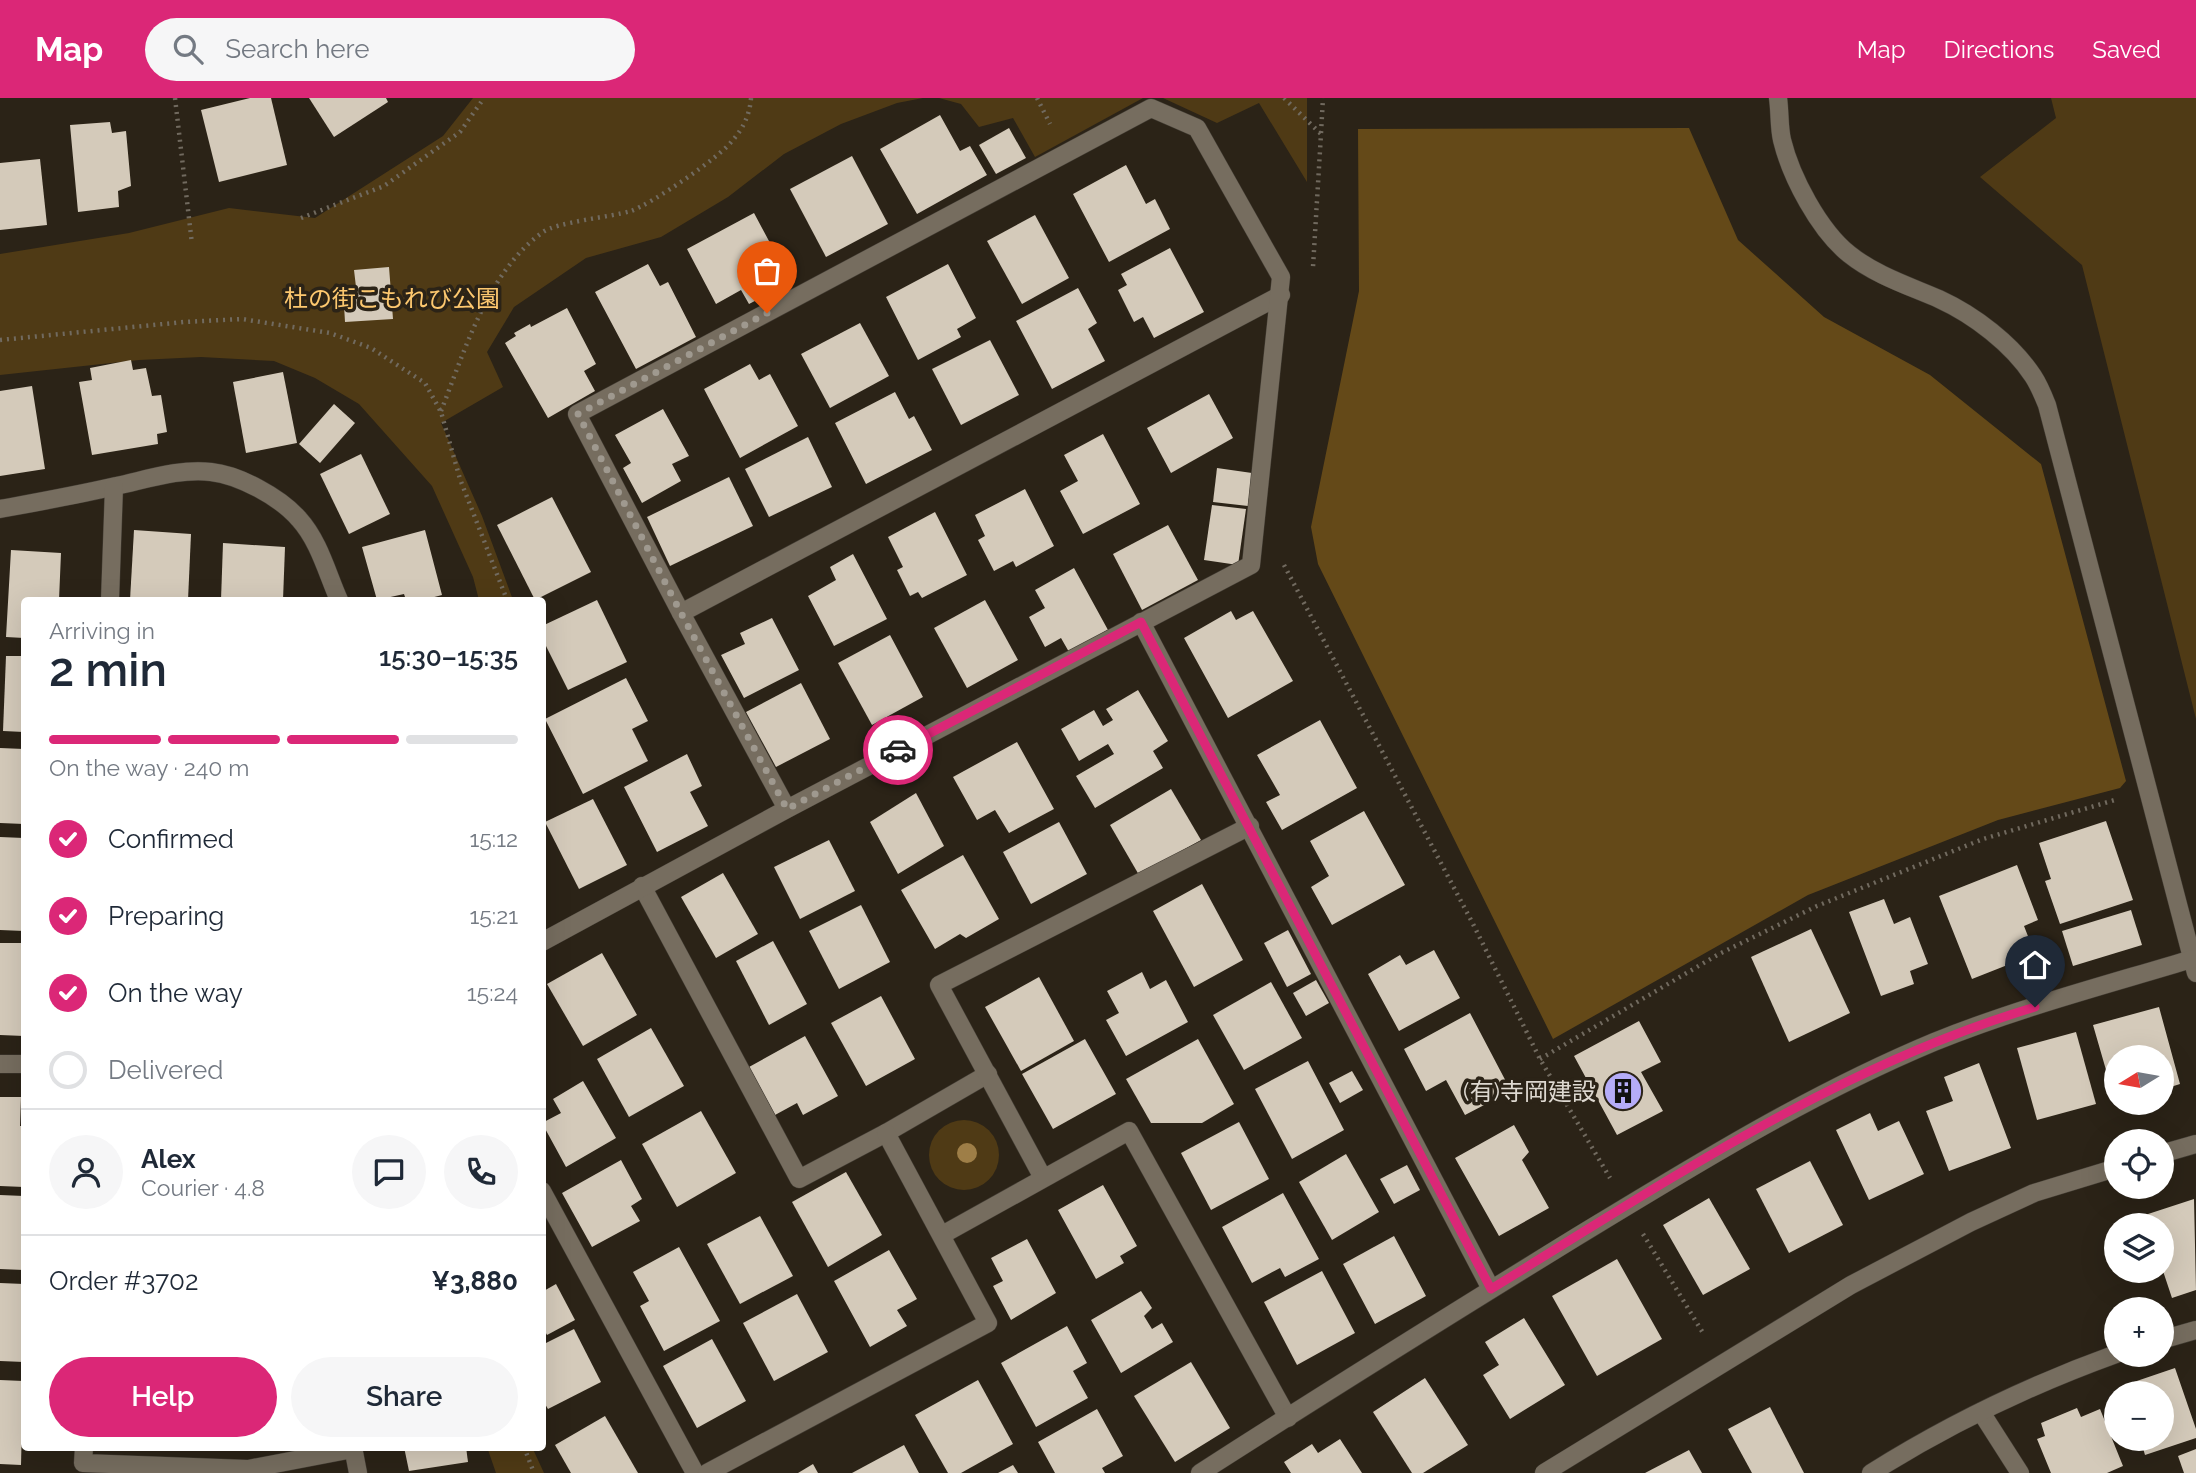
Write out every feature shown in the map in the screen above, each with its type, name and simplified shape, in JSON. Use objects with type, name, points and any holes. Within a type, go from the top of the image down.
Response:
[{"type":"street","points":[[1200,1473],[1491,1289],[1710,1155],[1785,1114],[1934,1043],[2008,1015],[2194,966],[2048,405],[2034,377],[2012,350],[1976,321],[1942,301],[1869,268],[1847,253],[1826,230],[1795,177],[1782,139],[1778,98]]},
{"type":"street","points":[[546,940],[642,886],[1251,565],[1281,277],[1197,128],[1151,108],[578,414],[787,809]]},
{"type":"street","points":[[681,613],[1281,295]]},
{"type":"street","points":[[0,509],[184,472],[211,472],[272,495],[299,519],[316,544],[337,597]]},
{"type":"street","points":[[110,597],[114,486]]},
{"type":"street","points":[[1141,622],[1491,1289]]},
{"type":"street","points":[[1043,1178],[939,985],[1250,827]]},
{"type":"street","points":[[642,886],[799,1179],[988,1074]]},
{"type":"street","points":[[0,1064],[21,1064]]},
{"type":"street","points":[[942,1235],[1129,1131],[1288,1418]]},
{"type":"street","points":[[707,1473],[988,1323],[886,1133]]},
{"type":"street","points":[[2174,1150],[2196,1144]]},
{"type":"street","points":[[1544,1473],[1851,1285],[1971,1222],[2034,1193],[2104,1172]]},
{"type":"street","points":[[546,1198],[695,1473]]},
{"type":"street","points":[[2174,1336],[2196,1329]]},
{"type":"street","points":[[1871,1473],[1923,1440],[2052,1377],[2104,1358]]},
{"type":"street","points":[[1981,1412],[2020,1473]]},
{"type":"street","points":[[84,1451],[83,1463],[248,1469],[338,1451]]},
{"type":"street","points":[[354,1451],[358,1473]]},
{"type":"path","points":[[175,98],[192,244]]},
{"type":"path","points":[[301,218],[384,186],[460,132],[484,98]]},
{"type":"path","points":[[441,412],[474,327],[508,264],[545,230],[634,210],[682,181],[732,142],[750,112],[751,98]]},
{"type":"path","points":[[1284,98],[1321,134]]},
{"type":"path","points":[[1313,269],[1323,98]]},
{"type":"path","points":[[0,340],[184,322],[242,320],[330,333],[371,348],[425,383],[441,412],[460,479],[506,597]]},
{"type":"path","points":[[1283,562],[1541,1059],[1626,1207],[1703,1333]]},
{"type":"path","points":[[1541,1059],[1719,954],[1817,906],[1983,839],[2149,790]]},
{"type":"path","points":[[526,1451],[534,1473]]},
{"type":"green space","name":"杜の街こもれび公園","points":[[473,98],[923,98],[897,103],[841,124],[784,154],[728,197],[661,237],[586,258],[514,307],[487,352],[503,387],[441,423],[482,516],[512,597],[478,597],[473,577],[432,486],[359,404],[315,378],[274,361],[201,357],[139,360],[0,375],[0,254],[129,233],[229,208],[315,218],[443,136]]},
{"type":"green space","points":[[939,98],[1143,98],[1035,157],[1013,118],[979,127],[961,104]]},
{"type":"green space","points":[[1163,98],[1307,98],[1307,182],[1259,103],[1217,123]]},
{"type":"green space","points":[[2051,98],[2196,98],[2196,719],[2082,265],[1980,177],[2056,118]]},
{"type":"green space","points":[[964,1120],[989,1130],[999,1155],[989,1180],[964,1190],[939,1180],[929,1155],[939,1130]]},
{"type":"green space","points":[[488,1451],[534,1451],[544,1473],[496,1473]]},
{"type":"shaded area","points":[[1689,128],[1738,240],[1824,317],[1930,375],[2041,464],[2126,781],[2120,788],[1998,820],[1808,895],[1553,1039],[1318,564],[1311,527],[1359,291],[1358,129]]},
{"type":"building","points":[[250,98],[271,98],[287,165],[219,182],[201,110]]},
{"type":"building","points":[[309,98],[386,98],[388,102],[334,137]]},
{"type":"building","points":[[940,115],[960,151],[970,146],[987,175],[917,214],[880,149]]},
{"type":"building","points":[[110,122],[112,133],[126,131],[131,186],[118,191],[119,207],[78,212],[70,125]]},
{"type":"building","points":[[1009,128],[1026,158],[996,174],[979,145]]},
{"type":"building","points":[[852,156],[888,224],[826,257],[790,189]]},
{"type":"building","points":[[40,159],[47,225],[0,230],[0,163]]},
{"type":"building","points":[[1126,165],[1146,204],[1155,199],[1170,229],[1109,262],[1073,194]]},
{"type":"building","points":[[754,213],[791,282],[749,304],[741,290],[716,304],[687,249]]},
{"type":"building","points":[[1035,215],[1069,278],[1022,304],[987,241]]},
{"type":"building","points":[[1170,248],[1204,312],[1154,338],[1143,317],[1134,322],[1118,290],[1127,285],[1121,274]]},
{"type":"building","points":[[648,264],[660,286],[668,282],[696,337],[636,369],[595,292]]},
{"type":"building","points":[[948,264],[976,318],[957,329],[961,337],[918,360],[886,297]]},
{"type":"building","points":[[389,267],[393,319],[345,322],[343,288],[356,287],[354,270]]},
{"type":"building","points":[[1078,288],[1097,323],[1088,329],[1105,361],[1052,389],[1016,321]]},
{"type":"building","points":[[567,308],[596,364],[584,371],[595,391],[548,418],[505,343],[516,336],[514,333]]},
{"type":"building","points":[[860,323],[889,376],[830,408],[801,354]]},
{"type":"building","points":[[990,340],[1019,395],[961,425],[932,369]]},
{"type":"building","points":[[131,360],[133,370],[146,368],[152,396],[161,395],[167,432],[157,434],[158,444],[92,455],[79,382],[92,380],[90,368]]},
{"type":"building","points":[[750,364],[759,380],[770,374],[798,426],[740,458],[704,389]]},
{"type":"building","points":[[283,372],[297,443],[246,453],[233,382]]},
{"type":"building","points":[[32,386],[45,469],[0,476],[0,391]]},
{"type":"building","points":[[895,392],[909,419],[914,416],[932,450],[866,484],[835,423]]},
{"type":"building","points":[[1209,394],[1233,438],[1171,473],[1147,428]]},
{"type":"building","points":[[334,404],[355,423],[320,463],[299,444]]},
{"type":"building","points":[[663,409],[689,456],[672,464],[681,481],[642,503],[623,468],[631,463],[615,435]]},
{"type":"building","points":[[1103,434],[1140,504],[1083,534],[1060,491],[1078,481],[1064,455]]},
{"type":"building","points":[[808,437],[832,487],[769,517],[745,469]]},
{"type":"building","points":[[361,454],[390,514],[349,534],[320,474]]},
{"type":"building","points":[[1217,468],[1252,473],[1248,506],[1213,502]]},
{"type":"building","points":[[729,477],[753,526],[670,566],[647,517]]},
{"type":"building","points":[[1025,489],[1054,546],[1016,567],[1013,561],[994,571],[978,540],[985,536],[975,515]]},
{"type":"building","points":[[552,497],[591,572],[541,597],[533,597],[497,525]]},
{"type":"building","points":[[1212,505],[1246,509],[1238,565],[1204,560]]},
{"type":"building","points":[[935,512],[967,575],[922,598],[918,592],[910,596],[897,570],[903,567],[888,537]]},
{"type":"building","points":[[1168,525],[1198,580],[1142,610],[1113,554]]},
{"type":"building","points":[[134,530],[191,534],[188,597],[130,597]]},
{"type":"building","points":[[425,530],[442,595],[405,597],[404,594],[376,597],[362,547]]},
{"type":"building","points":[[223,543],[285,547],[283,597],[221,597]]},
{"type":"building","points":[[11,550],[61,553],[59,597],[21,597],[21,638],[6,637]]},
{"type":"building","points":[[853,554],[887,619],[834,646],[808,596],[836,580],[830,567]]},
{"type":"building","points":[[1074,568],[1108,630],[1069,652],[1061,638],[1045,647],[1029,617],[1045,608],[1035,590]]},
{"type":"building","points":[[597,600],[627,662],[568,690],[546,646],[546,624]]},
{"type":"building","points":[[985,600],[1018,660],[967,688],[934,628]]},
{"type":"building","points":[[1231,611],[1236,620],[1253,611],[1293,681],[1228,718],[1184,638]]},
{"type":"building","points":[[772,618],[799,670],[744,698],[721,655],[745,644],[740,633]]},
{"type":"building","points":[[890,635],[923,697],[872,725],[838,663]]},
{"type":"building","points":[[6,656],[21,656],[21,732],[3,731]]},
{"type":"building","points":[[626,678],[648,721],[632,729],[648,761],[583,794],[546,718]]},
{"type":"building","points":[[801,683],[830,739],[776,767],[746,712]]},
{"type":"building","points":[[1138,690],[1168,741],[1153,751],[1163,768],[1095,808],[1076,776],[1114,754],[1108,744],[1079,761],[1061,729],[1094,710],[1103,726],[1113,720],[1106,709]]},
{"type":"building","points":[[1320,720],[1357,788],[1282,830],[1266,802],[1280,795],[1257,755]]},
{"type":"building","points":[[1017,742],[1054,809],[1009,833],[995,810],[977,820],[953,777]]},
{"type":"building","points":[[0,748],[21,749],[21,824],[0,823]]},
{"type":"building","points":[[687,754],[702,786],[690,792],[708,826],[657,852],[624,787]]},
{"type":"building","points":[[1171,789],[1201,840],[1139,875],[1110,825]]},
{"type":"building","points":[[916,793],[944,846],[898,874],[870,822]]},
{"type":"building","points":[[593,799],[627,865],[579,889],[546,822]]},
{"type":"building","points":[[1364,811],[1405,885],[1332,925],[1311,887],[1329,876],[1310,841]]},
{"type":"building","points":[[2106,821],[2133,900],[2060,924],[2045,881],[2051,879],[2039,843]]},
{"type":"building","points":[[1059,822],[1087,874],[1031,904],[1003,852]]},
{"type":"building","points":[[0,837],[21,838],[21,931],[0,930]]},
{"type":"building","points":[[829,840],[855,891],[800,919],[774,867]]},
{"type":"building","points":[[963,855],[999,919],[966,938],[960,934],[935,949],[901,890]]},
{"type":"building","points":[[2017,865],[2038,920],[2024,926],[2035,954],[1972,979],[1939,896]]},
{"type":"building","points":[[723,873],[758,934],[716,958],[681,897]]},
{"type":"building","points":[[1202,884],[1243,960],[1194,987],[1153,911]]},
{"type":"building","points":[[1884,899],[1894,924],[1910,917],[1928,964],[1910,971],[1914,984],[1881,996],[1849,912]]},
{"type":"building","points":[[861,905],[890,962],[839,989],[809,931]]},
{"type":"building","points":[[2131,910],[2142,945],[2073,966],[2062,931]]},
{"type":"building","points":[[1811,929],[1850,1013],[1789,1042],[1751,957]]},
{"type":"building","points":[[1288,930],[1311,974],[1287,987],[1264,943]]},
{"type":"building","points":[[773,941],[807,1004],[769,1025],[736,961]]},
{"type":"building","points":[[0,943],[21,943],[21,1036],[0,1035]]},
{"type":"building","points":[[1434,950],[1460,998],[1399,1031],[1368,974],[1400,955],[1406,965]]},
{"type":"building","points":[[602,953],[637,1015],[583,1046],[547,984]]},
{"type":"building","points":[[1142,972],[1150,989],[1166,980],[1188,1022],[1126,1056],[1106,1020],[1119,1013],[1107,991]]},
{"type":"building","points":[[1039,977],[1074,1041],[1021,1071],[985,1007]]},
{"type":"building","points":[[1316,980],[1329,1003],[1306,1016],[1293,993]]},
{"type":"building","points":[[1271,982],[1302,1038],[1244,1070],[1213,1015]]},
{"type":"building","points":[[881,996],[915,1059],[866,1086],[831,1023]]},
{"type":"building","points":[[2159,1007],[2169,1045],[2104,1045],[2104,1063],[2093,1025]]},
{"type":"building","points":[[1470,1013],[1511,1091],[1465,1115],[1446,1080],[1426,1091],[1404,1049]]},
{"type":"building","name":"(有)寺岡建設","points":[[1639,1021],[1661,1062],[1641,1072],[1663,1111],[1617,1135],[1574,1056]]},
{"type":"building","points":[[651,1028],[684,1086],[629,1117],[597,1059]]},
{"type":"building","points":[[2076,1032],[2096,1104],[2037,1120],[2017,1048]]},
{"type":"building","points":[[805,1036],[838,1096],[803,1115],[797,1103],[775,1115],[749,1067]]},
{"type":"building","points":[[1085,1039],[1116,1094],[1053,1129],[1022,1074]]},
{"type":"building","points":[[1198,1039],[1234,1104],[1202,1123],[1151,1123],[1126,1079]]},
{"type":"building","points":[[1308,1061],[1344,1130],[1292,1159],[1255,1089]]},
{"type":"building","points":[[2174,1062],[2180,1084],[2174,1086]]},
{"type":"building","points":[[1979,1063],[2011,1148],[1949,1171],[1926,1111],[1953,1101],[1944,1077]]},
{"type":"building","points":[[1352,1071],[1363,1090],[1340,1103],[1329,1083]]},
{"type":"building","points":[[583,1081],[616,1138],[566,1167],[546,1130],[546,1121],[561,1113],[553,1099]]},
{"type":"building","points":[[0,1097],[21,1097],[21,1187],[0,1186]]},
{"type":"building","points":[[701,1111],[736,1173],[677,1207],[642,1144]]},
{"type":"building","points":[[1870,1113],[1878,1131],[1899,1121],[1924,1174],[1869,1200],[1836,1130]]},
{"type":"building","points":[[1239,1122],[1269,1179],[1211,1210],[1181,1153]]},
{"type":"building","points":[[1514,1125],[1529,1152],[1522,1160],[1549,1208],[1499,1236],[1455,1158]]},
{"type":"building","points":[[1346,1154],[1379,1212],[1332,1240],[1299,1182]]},
{"type":"building","points":[[621,1160],[642,1199],[631,1206],[640,1221],[592,1247],[562,1193]]},
{"type":"building","points":[[1810,1161],[1843,1225],[1789,1253],[1756,1189]]},
{"type":"building","points":[[1407,1165],[1420,1190],[1394,1204],[1380,1179]]},
{"type":"building","points":[[846,1172],[882,1235],[828,1267],[792,1202]]},
{"type":"building","points":[[1103,1185],[1137,1246],[1120,1256],[1124,1263],[1096,1279],[1058,1210]]},
{"type":"building","points":[[1283,1193],[1319,1259],[1285,1277],[1280,1268],[1252,1283],[1222,1227]]},
{"type":"building","points":[[0,1195],[21,1196],[21,1270],[0,1269]]},
{"type":"building","points":[[1709,1198],[1750,1269],[1703,1295],[1663,1225]]},
{"type":"building","points":[[2194,1199],[2196,1290],[2172,1297],[2167,1283],[2174,1283],[2174,1213],[2151,1213]]},
{"type":"building","points":[[760,1216],[793,1276],[740,1304],[707,1244]]},
{"type":"building","points":[[1394,1236],[1426,1296],[1375,1324],[1343,1264]]},
{"type":"building","points":[[1027,1239],[1056,1293],[1011,1320],[993,1286],[1003,1281],[991,1258]]},
{"type":"building","points":[[679,1247],[720,1321],[664,1351],[640,1306],[649,1301],[633,1272]]},
{"type":"building","points":[[889,1250],[917,1299],[897,1310],[907,1326],[870,1347],[834,1281]]},
{"type":"building","points":[[1617,1259],[1662,1339],[1597,1376],[1552,1296]]},
{"type":"building","points":[[1322,1271],[1355,1333],[1297,1365],[1264,1302]]},
{"type":"building","points":[[0,1283],[21,1284],[21,1362],[0,1361]]},
{"type":"building","points":[[556,1284],[575,1320],[547,1335],[546,1333],[546,1290]]},
{"type":"building","points":[[1141,1291],[1152,1308],[1144,1316],[1152,1329],[1162,1323],[1173,1342],[1121,1373],[1091,1320]]},
{"type":"building","points":[[797,1294],[828,1352],[774,1381],[743,1323]]},
{"type":"building","points":[[1524,1318],[1565,1385],[1510,1419],[1483,1375],[1499,1365],[1485,1342]]},
{"type":"building","points":[[1067,1326],[1087,1363],[1073,1371],[1088,1398],[1036,1427],[1001,1363]]},
{"type":"building","points":[[574,1329],[601,1382],[548,1409],[546,1343]]},
{"type":"building","points":[[712,1339],[746,1401],[697,1428],[663,1366]]},
{"type":"building","points":[[1191,1362],[1230,1428],[1175,1462],[1134,1396]]},
{"type":"building","points":[[2175,1368],[2196,1429],[2196,1438],[2174,1445],[2174,1381],[2137,1381]]},
{"type":"building","points":[[1425,1378],[1468,1445],[1423,1473],[1412,1473],[1373,1412]]},
{"type":"building","points":[[0,1380],[21,1381],[21,1465],[0,1464]]},
{"type":"building","points":[[978,1380],[1013,1444],[961,1473],[948,1473],[915,1415]]},
{"type":"building","points":[[1770,1407],[1804,1473],[1752,1473],[1728,1429]]},
{"type":"building","points":[[2077,1408],[2081,1417],[2100,1409],[2104,1419],[2104,1451],[2117,1451],[2123,1466],[2107,1473],[2051,1473],[2037,1439],[2045,1436],[2041,1423]]},
{"type":"building","points":[[1097,1409],[1123,1456],[1102,1468],[1105,1473],[1055,1473],[1038,1442]]},
{"type":"building","points":[[605,1416],[638,1473],[571,1473],[555,1445]]},
{"type":"building","points":[[1340,1439],[1362,1473],[1291,1473],[1284,1462],[1312,1444],[1318,1453]]},
{"type":"building","points":[[904,1445],[919,1473],[852,1473]]},
{"type":"building","points":[[2196,1449],[2196,1473],[2184,1473],[2178,1456]]},
{"type":"building","points":[[1689,1450],[1702,1473],[1645,1473]]},
{"type":"building","points":[[405,1451],[467,1451],[468,1462],[409,1471]]},
{"type":"building","points":[[813,1464],[818,1473],[798,1473]]},
{"type":"building","points":[[1013,1465],[1018,1473],[998,1473]]},
{"type":"way so far","points":[[767,313],[578,414],[787,809],[898,750]]},
{"type":"place","name":"(有)寺岡建設","points":[[1623,1091]]},
{"type":"route","points":[[898,750],[1141,622],[1491,1289],[1710,1155],[1785,1114],[1934,1043],[2035,1007]]}]
